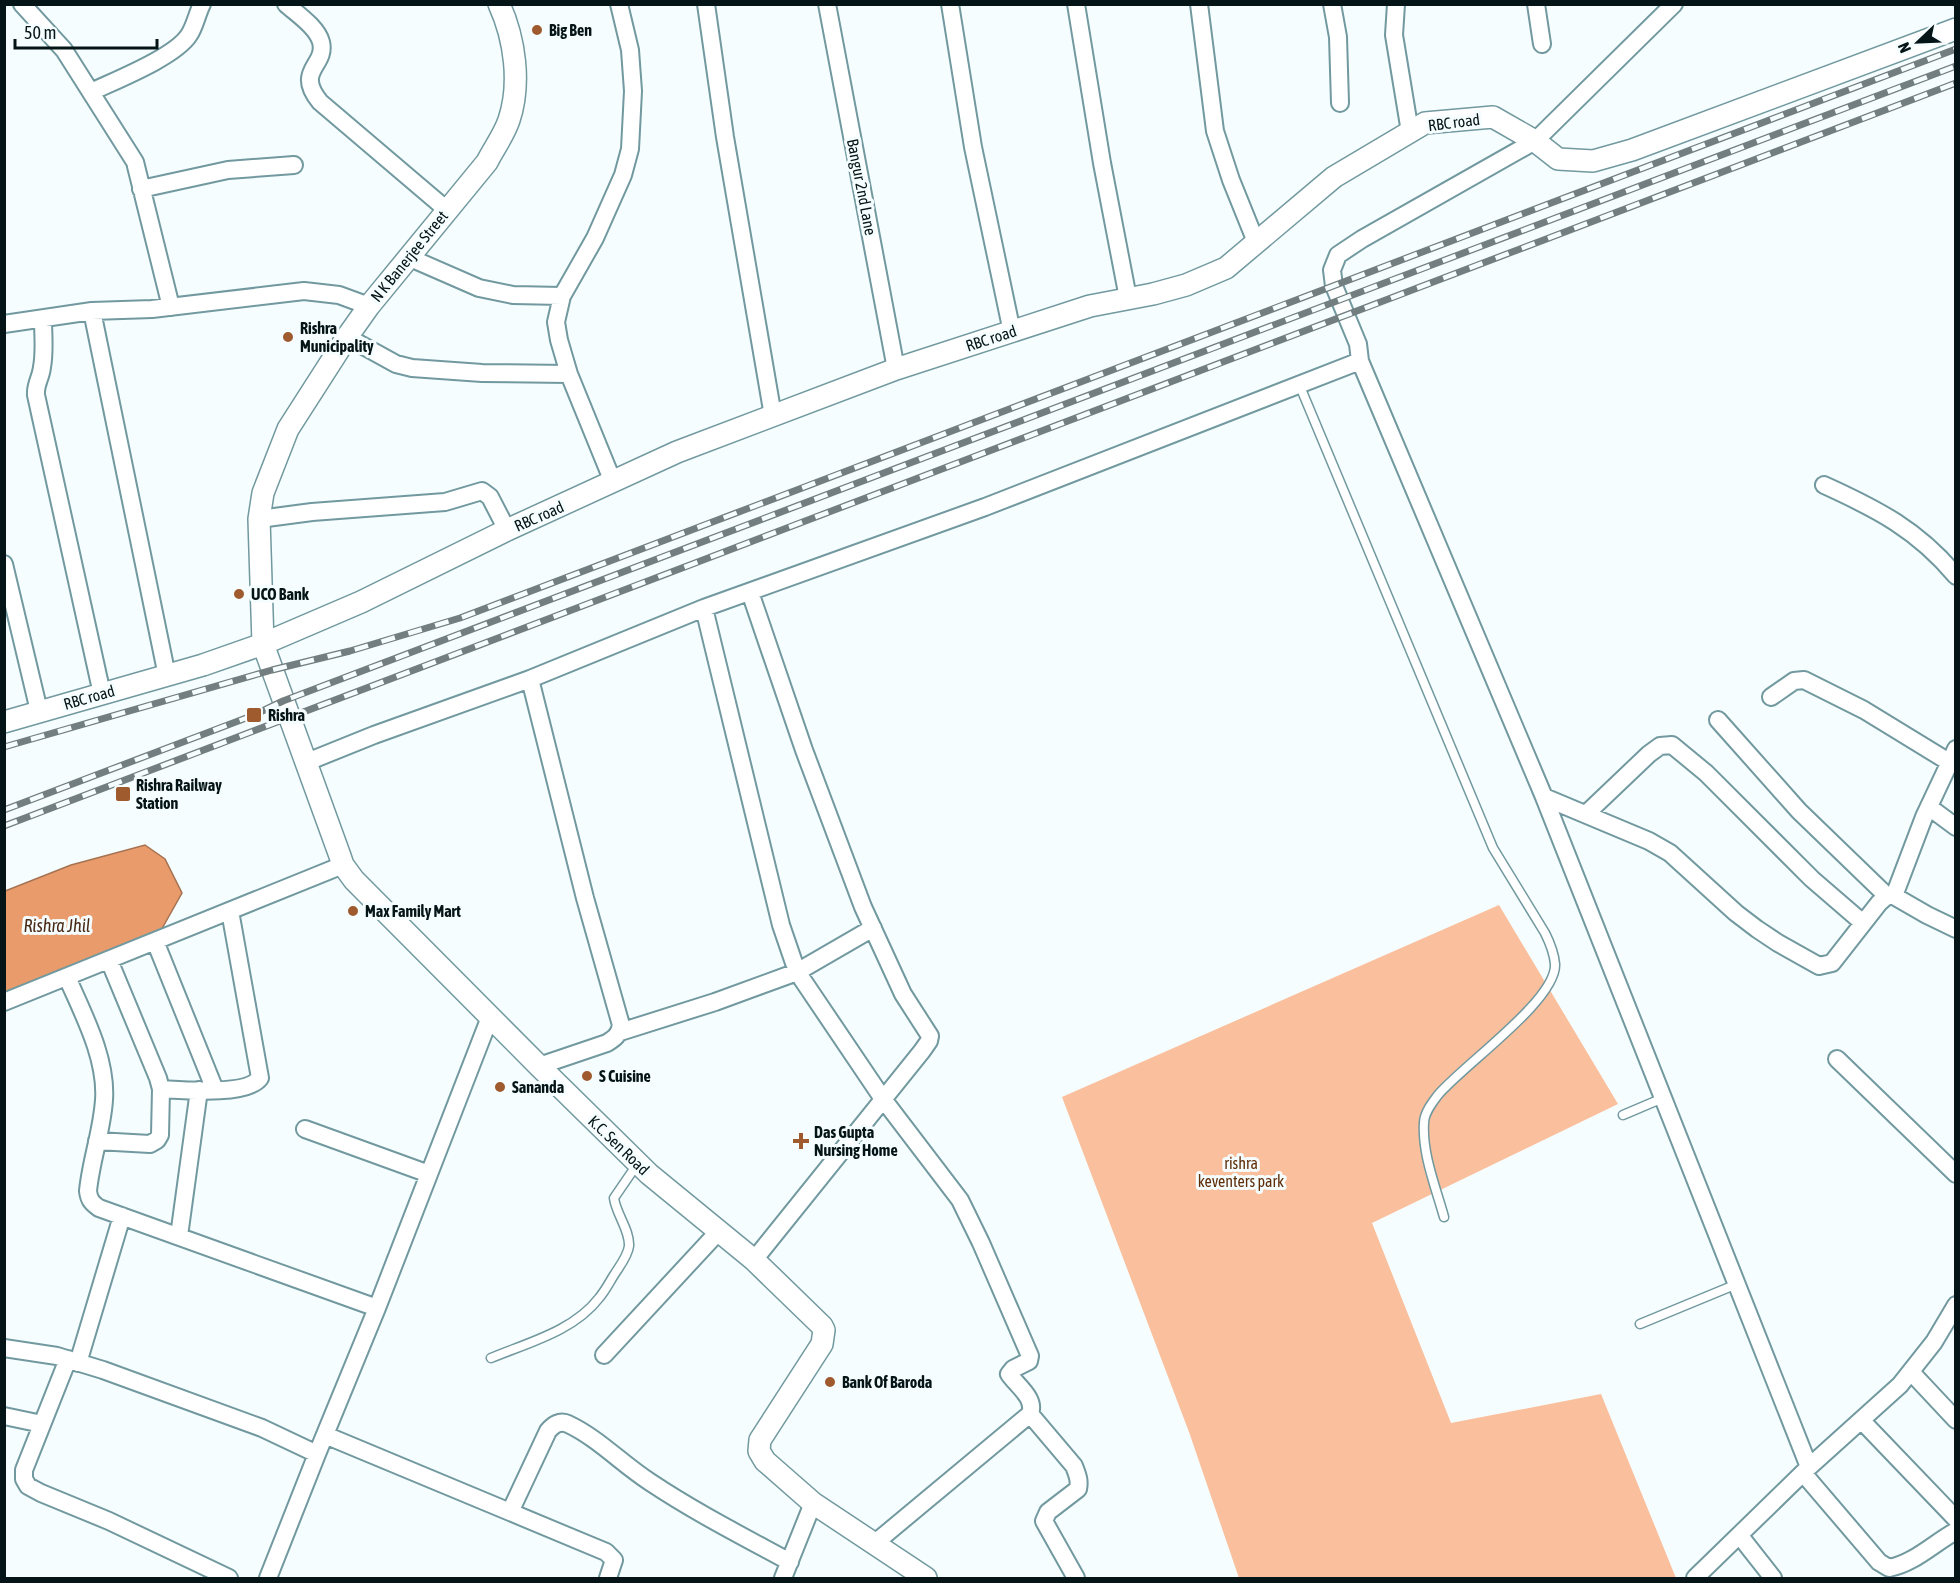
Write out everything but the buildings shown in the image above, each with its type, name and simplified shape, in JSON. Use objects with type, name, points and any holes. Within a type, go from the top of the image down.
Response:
[{"type":"street","points":[[22,4],[64,50],[135,162],[171,307]]},
{"type":"street","points":[[91,92],[158,60],[179,46],[189,35],[202,4]]},
{"type":"street","points":[[286,4],[310,26],[321,42],[320,52],[309,82],[312,93],[447,210]]},
{"type":"street","points":[[613,482],[569,374],[556,322],[562,296],[594,238],[623,175],[630,149],[633,90],[630,50],[619,4]]},
{"type":"street","points":[[706,4],[725,137],[772,416]]},
{"type":"street","name":"Bangur 2nd Lane","points":[[827,4],[896,369]]},
{"type":"street","points":[[950,4],[973,147],[1012,332]]},
{"type":"street","points":[[1076,4],[1102,163],[1128,298]]},
{"type":"street","points":[[1199,4],[1215,131],[1231,180],[1256,242]]},
{"type":"street","points":[[1332,4],[1338,37],[1340,103]]},
{"type":"street","points":[[1396,4],[1394,35],[1410,132]]},
{"type":"street","points":[[1536,4],[1542,44]]},
{"type":"street","points":[[1674,4],[1535,141],[1362,239],[1338,255],[1332,270],[1334,286],[1358,344],[1360,360],[1544,797],[1737,1284],[1806,1470],[1879,1562],[1891,1573],[1956,1531]]},
{"type":"street","name":"N K Banerjee Street","points":[[263,644],[259,519],[262,493],[288,429],[347,337],[408,257],[487,162],[508,121],[514,98],[516,71],[504,5]]},
{"type":"street","name":"RBC road","points":[[4,722],[167,676],[263,644],[361,602],[507,530],[677,453],[896,369],[1090,306],[1186,285],[1226,268],[1334,177],[1425,123],[1493,117],[1535,141],[1558,159],[1593,161],[1632,150],[1956,29]]},
{"type":"street","points":[[141,189],[228,170],[294,165]]},
{"type":"street","points":[[408,257],[479,288],[513,294],[562,296]]},
{"type":"street","points":[[4,324],[92,311],[171,307],[304,291],[339,294],[369,306]]},
{"type":"street","points":[[92,311],[167,676]]},
{"type":"street","points":[[44,319],[43,364],[41,376],[35,385],[36,395],[102,694]]},
{"type":"street","points":[[347,337],[396,364],[412,368],[482,373],[569,374]]},
{"type":"street","points":[[307,762],[374,735],[530,679],[704,608],[985,507],[1360,360]]},
{"type":"street","points":[[1824,485],[1873,507],[1909,530],[1956,576]]},
{"type":"street","points":[[259,519],[312,512],[445,502],[482,491],[490,497],[507,530]]},
{"type":"street","points":[[4,564],[39,711]]},
{"type":"street","points":[[750,592],[804,750],[873,928],[903,994],[930,1036],[929,1041],[754,1260]]},
{"type":"street","points":[[704,608],[779,915],[797,972],[883,1099],[960,1200],[1029,1352],[1029,1360],[1012,1369],[1009,1374],[1032,1404],[1030,1414],[875,1543]]},
{"type":"street","name":"K.C. Sen Road","points":[[263,644],[343,865],[354,880],[638,1163],[754,1260],[824,1330],[822,1344],[760,1440],[761,1456],[770,1467],[813,1503],[926,1578]]},
{"type":"street","points":[[530,679],[585,898],[619,1016],[620,1032]]},
{"type":"street","points":[[1544,797],[1670,853],[1743,918],[1778,943],[1814,964],[1823,966],[1832,963],[1879,903],[1890,896],[1953,755],[1804,680],[1794,681],[1771,697]]},
{"type":"street","points":[[1718,720],[1799,811],[1890,896],[1956,929]]},
{"type":"street","points":[[1586,814],[1649,754],[1660,746],[1672,745],[1706,773],[1812,879],[1863,923]]},
{"type":"street","points":[[1929,807],[1956,827]]},
{"type":"street","points":[[4,1002],[343,865]]},
{"type":"street","points":[[160,1089],[207,1090],[248,1087],[260,1078],[230,911]]},
{"type":"street","points":[[539,1066],[607,1043],[620,1032],[715,1002],[797,972],[873,928]]},
{"type":"street","points":[[155,941],[207,1090],[179,1236]]},
{"type":"street","points":[[97,1141],[150,1144],[160,1136],[160,1089],[109,960]]},
{"type":"street","points":[[67,977],[90,1029],[101,1069],[104,1100],[89,1181],[89,1198],[99,1208],[377,1308]]},
{"type":"street","points":[[268,1578],[377,1308],[490,1017]]},
{"type":"street","points":[[1838,1059],[1956,1174]]},
{"type":"street","points":[[305,1129],[429,1174]]},
{"type":"street","points":[[122,1216],[73,1361],[42,1424],[24,1470],[24,1479],[28,1486],[41,1493],[109,1521],[229,1578]]},
{"type":"street","points":[[604,1355],[719,1231]]},
{"type":"street","points":[[1695,1578],[1806,1470],[1900,1385],[1934,1342],[1956,1305]]},
{"type":"street","points":[[4,1348],[73,1361],[262,1428],[317,1454]]},
{"type":"street","points":[[1911,1372],[1956,1420]]},
{"type":"street","points":[[1030,1414],[1074,1466],[1078,1475],[1080,1483],[1078,1489],[1048,1512],[1044,1521],[1076,1578]]},
{"type":"street","points":[[4,1416],[42,1424]]},
{"type":"street","points":[[1862,1421],[1956,1519]]},
{"type":"street","points":[[510,1512],[548,1431],[557,1423],[566,1423],[682,1503],[790,1562]]},
{"type":"street","points":[[325,1435],[609,1554],[614,1560],[608,1578]]},
{"type":"street","points":[[783,1578],[813,1503]]},
{"type":"street","points":[[1740,1536],[1773,1578]]},
{"type":"lane","points":[[1299,384],[1493,848],[1552,948],[1555,966],[1551,981],[1536,1003],[1447,1084],[1431,1104],[1424,1121],[1425,1148],[1444,1217]]},
{"type":"lane","points":[[1623,1115],[1663,1098]]},
{"type":"lane","points":[[491,1358],[560,1329],[583,1314],[599,1299],[629,1247],[614,1198],[638,1163]]},
{"type":"lane","points":[[1640,1324],[1737,1284]]},
{"type":"green space","name":"rishra keventers park","points":[[1499,905],[1618,1104],[1372,1223],[1451,1423],[1601,1394],[1676,1578],[1239,1578],[1189,1432],[1062,1097]]},
{"type":"water","name":"Rishra Jhil","points":[[145,845],[165,859],[182,893],[155,941],[5,999],[5,891],[71,865]]},
{"type":"railway","points":[[4,747],[272,670],[350,651],[460,618],[1956,49]]},
{"type":"railway","points":[[4,810],[254,715],[283,701],[1956,66]]},
{"type":"railway","points":[[4,826],[1956,83]]},
{"type":"place","name":"Big Ben","points":[[537,30]]},
{"type":"place","name":"Rishra Municipality","points":[[288,337]]},
{"type":"place","name":"UCO Bank","points":[[239,594]]},
{"type":"place","name":"Rishra","points":[[254,715]]},
{"type":"place","name":"Rishra Railway Station","points":[[123,794]]},
{"type":"place","name":"Max Family Mart","points":[[353,911]]},
{"type":"place","name":"S Cuisine","points":[[587,1076]]},
{"type":"place","name":"Sananda","points":[[500,1087]]},
{"type":"place","name":"Das Gupta Nursing Home","points":[[801,1141]]},
{"type":"place","name":"Bank Of Baroda","points":[[830,1382]]}]
